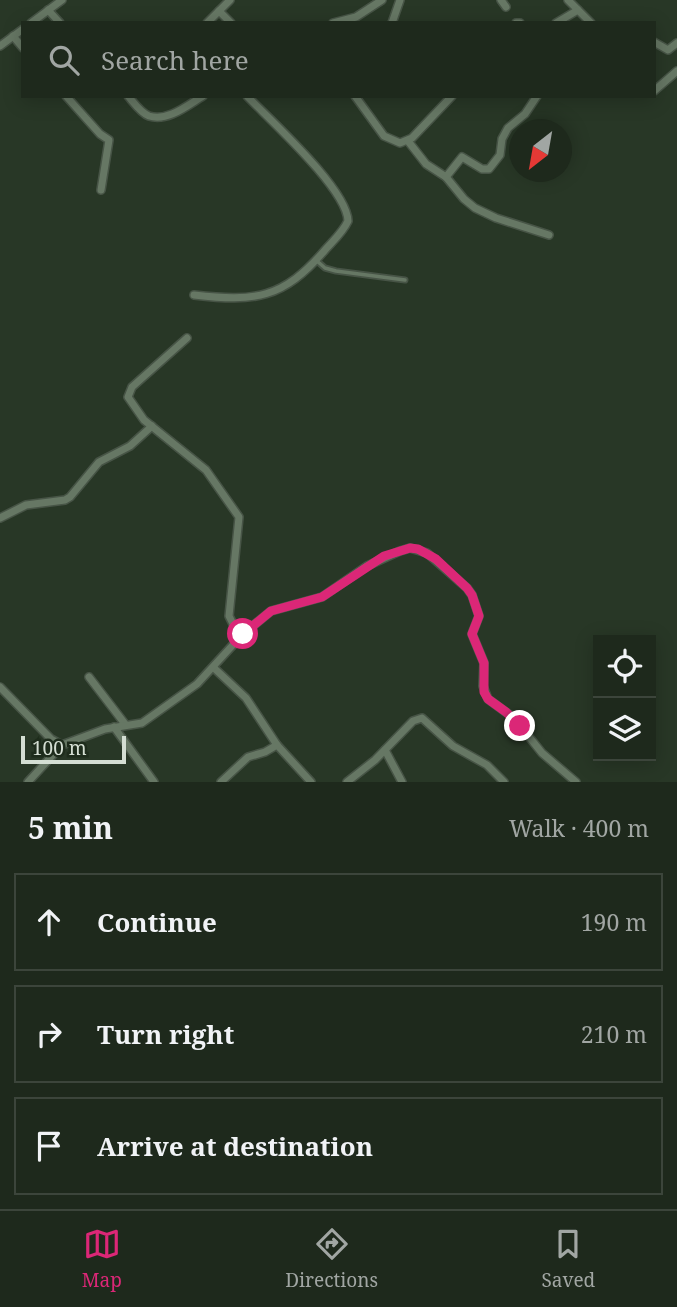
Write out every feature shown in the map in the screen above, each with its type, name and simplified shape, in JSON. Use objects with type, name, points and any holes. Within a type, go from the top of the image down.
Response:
[{"type":"street","points":[[34,21],[62,0]]},
{"type":"street","points":[[208,21],[230,0]]},
{"type":"street","points":[[343,21],[356,17],[382,0]]},
{"type":"street","points":[[393,21],[400,0]]},
{"type":"street","points":[[568,0],[589,21]]},
{"type":"street","points":[[559,21],[578,9]]},
{"type":"street","points":[[48,10],[58,21]]},
{"type":"street","points":[[219,11],[229,21]]},
{"type":"street","points":[[0,46],[21,30]]},
{"type":"street","points":[[13,36],[21,46]]},
{"type":"street","points":[[656,43],[668,50],[677,43]]},
{"type":"street","points":[[656,89],[677,71]]},
{"type":"street","points":[[68,98],[100,134],[109,140],[101,190]]},
{"type":"street","points":[[130,98],[149,116],[157,116],[181,110],[200,98]]},
{"type":"street","points":[[194,295],[228,299],[261,296],[289,284],[316,261],[346,226],[348,220],[346,209],[315,164],[250,98]]},
{"type":"street","points":[[356,98],[384,136],[394,142],[408,141],[450,98]]},
{"type":"street","points":[[446,177],[462,157],[482,169],[489,169],[500,155],[502,139],[508,128],[525,114],[536,98]]},
{"type":"street","points":[[408,141],[426,164],[446,177],[464,199],[485,214],[549,235]]},
{"type":"street","points":[[187,338],[129,391],[132,404],[152,426],[206,470],[239,517],[229,616],[234,626],[243,634]]},
{"type":"street","points":[[0,518],[26,505],[70,497],[99,462],[130,446],[152,426]]},
{"type":"street","points":[[28,782],[62,746],[94,732],[125,724],[142,723],[197,684],[243,634],[271,611],[322,597],[384,556],[410,548],[427,553],[472,595],[479,616],[472,634],[484,663],[483,686],[488,699],[514,719],[542,753],[576,782]]},
{"type":"street","points":[[214,668],[246,698],[278,745],[312,782]]},
{"type":"street","points":[[89,677],[125,724]]},
{"type":"street","points":[[0,687],[51,739],[62,746]]},
{"type":"street","points":[[347,782],[413,722],[422,718],[453,746],[487,765],[505,782]]},
{"type":"street","points":[[114,727],[154,782]]},
{"type":"street","points":[[221,782],[248,757],[278,745]]},
{"type":"street","points":[[385,750],[402,782]]},
{"type":"lane","points":[[316,261],[325,268],[336,271],[405,280]]},
{"type":"route","points":[[243,634],[271,611],[322,597],[384,556],[410,548],[418,549],[436,559],[472,595],[479,616],[472,634],[484,663],[484,692],[488,699],[520,726]]}]
